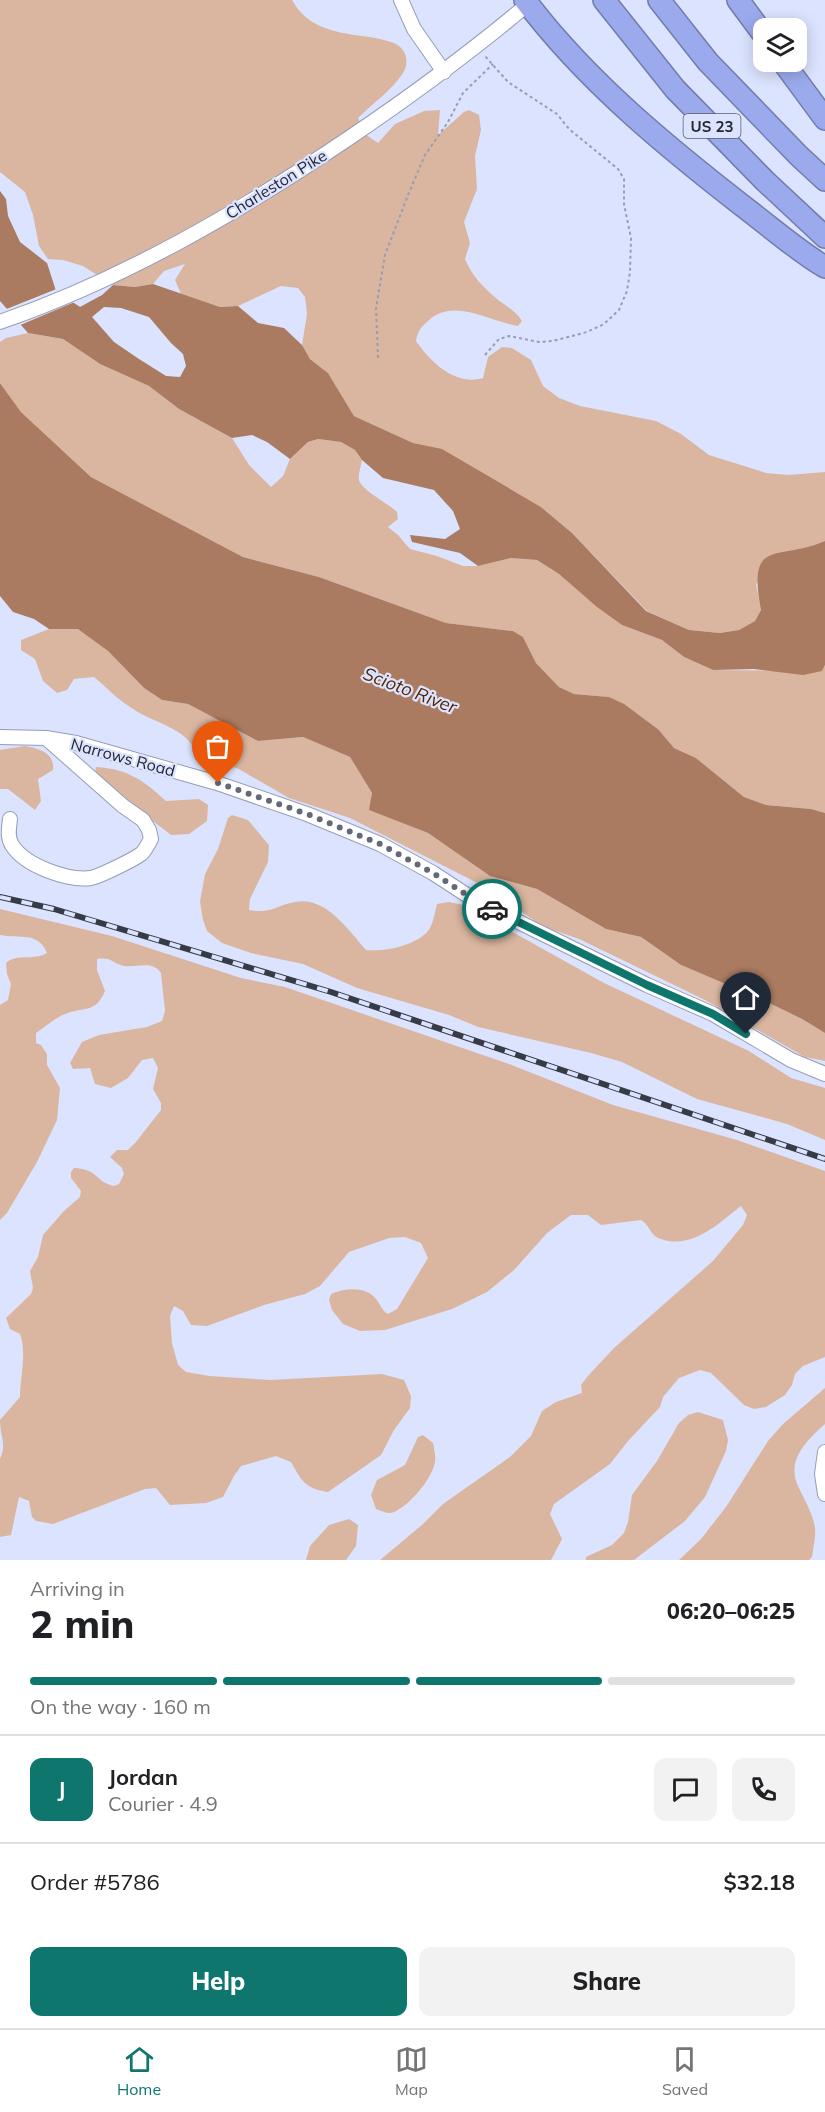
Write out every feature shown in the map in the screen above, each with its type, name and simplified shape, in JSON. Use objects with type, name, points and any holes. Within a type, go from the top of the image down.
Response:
[{"type":"highway","name":"US 23","points":[[659,0],[708,62],[825,180]]},
{"type":"highway","points":[[738,0],[753,20]]},
{"type":"highway","points":[[527,2],[556,37],[639,121],[700,172],[825,267]]},
{"type":"highway","name":"US 23","points":[[607,3],[675,89],[765,181],[825,237]]},
{"type":"highway","points":[[790,72],[825,119]]},
{"type":"street","points":[[401,0],[414,28],[444,72]]},
{"type":"street","name":"Charleston Pike","points":[[0,322],[108,277],[208,226],[305,167],[376,120],[478,47],[527,2]]},
{"type":"street","name":"Narrows Road","points":[[0,737],[46,738],[76,743],[218,783],[307,814],[380,844],[433,873],[476,901],[647,985],[713,1014],[791,1060],[825,1074]]},
{"type":"street","points":[[10,819],[8,832],[18,852],[31,862],[64,876],[94,877],[142,853],[152,839],[143,820],[123,806],[46,738]]},
{"type":"street","points":[[825,1452],[822,1474],[825,1494]]},
{"type":"path","points":[[478,47],[508,82],[557,114],[569,129],[618,169],[624,179],[624,204],[631,238],[627,291],[619,310],[604,324],[587,332],[553,341],[539,342],[509,336],[499,339],[485,355]]},
{"type":"path","points":[[378,358],[376,308],[385,255],[408,195],[425,155],[448,122],[463,93],[493,64]]},
{"type":"shaded area","points":[[0,0],[292,0],[303,15],[327,29],[385,40],[398,45],[406,56],[405,69],[393,85],[358,118],[365,134],[378,143],[395,124],[424,111],[440,110],[438,135],[464,112],[469,110],[479,115],[481,130],[475,156],[477,189],[464,222],[470,243],[465,259],[483,286],[514,311],[522,321],[518,326],[460,311],[438,314],[419,332],[416,341],[422,349],[445,371],[463,379],[473,380],[483,378],[488,357],[502,347],[512,348],[531,360],[543,386],[559,398],[580,406],[656,421],[681,434],[709,455],[766,473],[788,475],[825,472],[825,541],[756,584],[761,610],[755,621],[739,630],[720,633],[689,630],[647,611],[572,533],[541,507],[442,450],[413,443],[354,416],[328,373],[310,359],[304,350],[302,345],[307,314],[305,297],[298,288],[281,286],[238,306],[220,307],[181,294],[175,280],[185,264],[164,271],[153,284],[135,287],[113,285],[83,266],[63,260],[48,259],[39,246],[33,215],[25,192],[0,172]]},
{"type":"shaded area","points":[[28,333],[63,339],[100,364],[149,386],[179,409],[232,438],[249,465],[271,487],[283,476],[290,459],[308,442],[318,439],[341,442],[355,450],[362,460],[359,475],[361,484],[397,512],[398,519],[388,527],[410,549],[463,566],[478,566],[511,558],[537,560],[559,574],[622,625],[662,640],[684,657],[713,670],[822,671],[825,665],[825,813],[811,809],[766,805],[744,797],[696,758],[674,748],[659,730],[609,697],[574,694],[559,687],[536,663],[523,637],[513,631],[446,623],[319,577],[243,557],[91,477],[21,412],[0,383],[0,342],[6,338]]},
{"type":"shaded area","points":[[78,628],[108,651],[144,688],[162,700],[188,704],[258,741],[303,737],[350,757],[372,793],[370,810],[428,833],[490,876],[537,889],[606,929],[641,937],[681,965],[802,1019],[825,1033],[825,1061],[805,1057],[705,1000],[579,939],[542,926],[491,890],[350,818],[289,798],[237,768],[224,766],[213,770],[201,763],[191,744],[181,734],[130,707],[94,677],[74,679],[67,690],[57,693],[43,681],[35,659],[21,650],[21,640],[49,629]]},
{"type":"shaded area","points":[[25,746],[45,753],[53,764],[53,770],[38,779],[41,801],[35,810],[8,789],[0,789],[0,750]]},
{"type":"shaded area","points":[[96,767],[126,773],[150,787],[166,801],[199,799],[208,805],[207,821],[189,834],[171,835],[124,796],[114,791],[95,772]]},
{"type":"shaded area","points":[[232,815],[248,820],[269,845],[268,862],[250,899],[249,910],[268,910],[295,902],[317,904],[344,924],[366,950],[373,950],[399,947],[422,936],[431,925],[437,904],[449,902],[464,905],[604,983],[749,1051],[791,1078],[825,1088],[825,1140],[787,1124],[697,1099],[622,1062],[478,1027],[449,1015],[357,988],[303,964],[251,953],[222,943],[207,931],[200,902],[205,874],[218,849],[228,818]]},
{"type":"shaded area","points":[[0,909],[112,936],[241,978],[285,987],[509,1064],[613,1105],[737,1140],[825,1171],[825,1357],[803,1366],[795,1374],[792,1385],[785,1395],[766,1407],[754,1409],[744,1405],[711,1373],[700,1370],[679,1378],[663,1397],[660,1407],[610,1464],[554,1504],[550,1514],[562,1539],[551,1560],[380,1560],[443,1504],[510,1457],[531,1436],[542,1411],[556,1402],[582,1393],[581,1385],[587,1377],[614,1348],[713,1261],[743,1225],[747,1215],[741,1206],[704,1233],[683,1241],[672,1241],[657,1238],[641,1220],[601,1225],[588,1215],[571,1215],[547,1233],[514,1270],[487,1292],[452,1309],[385,1330],[360,1331],[343,1324],[332,1310],[329,1300],[331,1294],[343,1290],[367,1292],[388,1314],[397,1309],[428,1258],[421,1243],[405,1237],[389,1238],[349,1252],[320,1286],[305,1294],[264,1305],[207,1326],[191,1325],[183,1311],[174,1306],[170,1316],[172,1343],[178,1365],[186,1372],[209,1376],[270,1380],[382,1374],[404,1380],[411,1396],[410,1408],[394,1430],[381,1455],[328,1492],[309,1486],[301,1479],[291,1462],[276,1456],[241,1466],[223,1497],[206,1503],[170,1505],[156,1488],[145,1489],[53,1524],[36,1521],[32,1517],[29,1501],[19,1497],[11,1535],[0,1537],[0,1459],[3,1444],[0,1420],[20,1397],[23,1357],[20,1334],[10,1329],[6,1318],[31,1294],[33,1288],[30,1271],[38,1257],[43,1235],[80,1197],[81,1191],[71,1178],[71,1172],[74,1168],[82,1169],[93,1173],[103,1182],[114,1186],[119,1184],[124,1174],[122,1168],[110,1157],[117,1150],[128,1150],[161,1110],[161,1103],[153,1089],[158,1068],[153,1058],[142,1060],[128,1078],[111,1088],[95,1084],[90,1068],[73,1069],[70,1063],[82,1042],[99,1035],[147,1027],[162,1021],[165,1011],[161,973],[157,969],[149,966],[124,966],[109,960],[97,959],[97,970],[105,991],[97,1003],[89,1008],[61,1016],[36,1033],[36,1043],[41,1045],[47,1054],[47,1065],[60,1088],[57,1120],[37,1162],[7,1213],[0,1220],[0,1005],[8,1000],[11,984],[6,963],[15,958],[37,957],[47,953],[39,941],[28,937],[0,935]]},
{"type":"shaded area","points":[[825,1388],[825,1424],[800,1452],[794,1469],[795,1478],[814,1523],[812,1557],[809,1560],[679,1560],[701,1539],[726,1507],[768,1441],[783,1424]]},
{"type":"shaded area","points":[[698,1412],[723,1420],[728,1440],[726,1451],[705,1497],[685,1521],[634,1560],[586,1560],[586,1557],[612,1545],[624,1533],[632,1495],[657,1461],[679,1423],[688,1415]]},
{"type":"shaded area","points":[[423,1435],[433,1443],[435,1462],[430,1476],[413,1498],[400,1509],[388,1513],[376,1509],[371,1495],[377,1480],[405,1465],[418,1437]]},
{"type":"shaded area","points":[[349,1519],[358,1525],[356,1546],[346,1560],[306,1560],[310,1546],[329,1525]]},
{"type":"water","points":[[0,191],[6,199],[8,216],[20,242],[47,263],[56,291],[80,307],[102,295],[113,285],[135,287],[153,284],[220,307],[238,306],[258,323],[284,328],[302,345],[310,359],[328,373],[354,416],[413,443],[442,449],[541,507],[572,533],[646,611],[689,630],[720,633],[739,630],[755,621],[761,610],[758,571],[762,561],[770,556],[825,541],[825,665],[822,671],[803,675],[754,669],[713,670],[684,657],[662,640],[622,625],[559,574],[537,560],[511,558],[478,566],[460,553],[412,542],[410,535],[445,539],[460,529],[453,511],[434,490],[383,478],[362,460],[355,450],[341,442],[318,439],[308,442],[290,459],[267,442],[252,435],[232,438],[179,409],[149,386],[100,364],[63,339],[28,333],[0,301]],"holes":[[[104,307],[121,308],[149,317],[183,354],[186,366],[180,377],[166,376],[114,342],[92,317]]]},
{"type":"water","name":"Scioto River","points":[[0,383],[21,412],[91,477],[243,557],[319,577],[446,623],[513,631],[523,637],[536,663],[559,687],[574,694],[609,697],[624,704],[659,730],[674,748],[696,758],[744,797],[766,805],[811,809],[825,813],[825,1033],[761,999],[681,965],[641,937],[606,929],[537,889],[490,876],[428,833],[369,810],[372,793],[350,757],[303,737],[258,741],[188,704],[162,700],[144,688],[108,651],[78,629],[49,629],[34,619],[13,612],[0,596]]},
{"type":"pier","points":[[59,288],[77,301],[18,326],[4,310]]},
{"type":"railway","points":[[0,897],[54,909],[331,992],[825,1159]]},
{"type":"way so far","points":[[218,783],[307,814],[380,844],[492,909]]},
{"type":"route","points":[[492,909],[647,985],[713,1014],[746,1034]]}]
